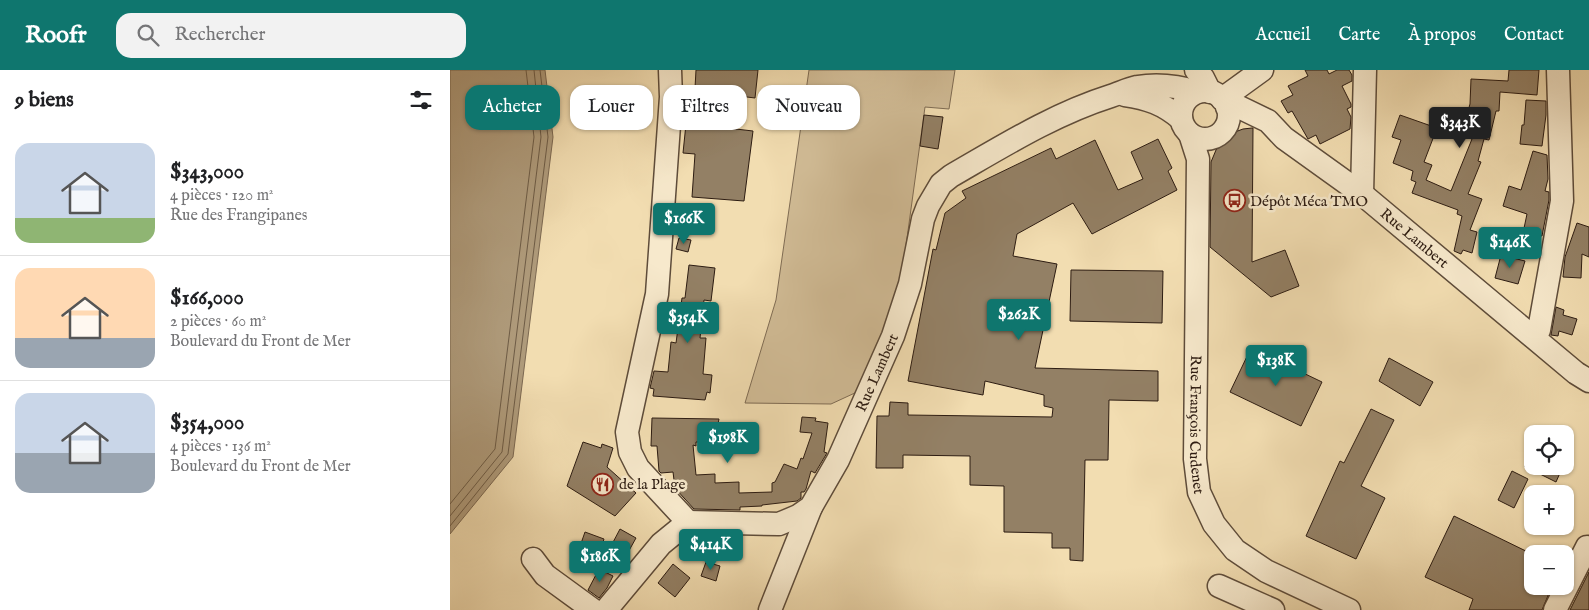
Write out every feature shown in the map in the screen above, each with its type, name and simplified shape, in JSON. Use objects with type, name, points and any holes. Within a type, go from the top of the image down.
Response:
[{"type":"street","points":[[670,70],[671,97],[658,294],[627,432],[630,452],[638,468],[688,522]]},
{"type":"street","points":[[1196,70],[1203,78],[1216,109],[1206,139],[1198,138],[1185,126],[1181,111],[1184,103],[1190,96],[1216,109]]},
{"type":"street","points":[[1198,160],[1216,109],[1262,70]]},
{"type":"street","points":[[1362,194],[1365,70]]},
{"type":"street","points":[[1534,337],[1539,330],[1562,201],[1558,70]]},
{"type":"street","name":"Rue Lambert","points":[[770,610],[811,508],[838,460],[892,336],[910,284],[923,219],[937,189],[951,176],[1022,135],[1091,102],[1136,87],[1181,88],[1216,109],[1239,107],[1255,113],[1268,121],[1284,138],[1362,194],[1576,373],[1589,381]]},
{"type":"street","name":"Rue Lambert","points":[[1117,94],[1154,101],[1170,109],[1185,126]]},
{"type":"street","name":"Rue François Cudenet","points":[[1185,126],[1198,160],[1195,459],[1199,492],[1214,524],[1235,550],[1266,571],[1350,610]]},
{"type":"street","points":[[1328,170],[1363,153]]},
{"type":"street","points":[[606,610],[661,544],[688,522],[779,524],[811,508]]},
{"type":"street","points":[[1555,610],[1587,548]]},
{"type":"street","points":[[533,559],[545,575],[593,610]]},
{"type":"street","points":[[1219,586],[1273,610]]},
{"type":"shaded area","points":[[809,70],[955,70],[949,109],[925,107],[897,311],[857,392],[831,404],[745,403],[776,300],[800,130],[860,130],[860,85],[807,85]]},
{"type":"water","points":[[450,70],[545,70],[547,85],[465,85],[465,130],[552,130],[553,137],[513,457],[450,534]]},
{"type":"building","points":[[696,70],[758,70],[755,98],[747,97],[747,85],[695,85]]},
{"type":"building","points":[[1305,70],[1327,70],[1329,74],[1337,70],[1349,70],[1352,75],[1352,81],[1342,86],[1351,104],[1351,107],[1347,109],[1351,117],[1350,129],[1320,144],[1316,135],[1308,139],[1292,111],[1288,113],[1281,101],[1293,95],[1288,86],[1308,76]]},
{"type":"building","points":[[1509,70],[1539,70],[1537,95],[1500,92],[1499,111],[1496,111],[1489,140],[1484,139],[1478,161],[1481,162],[1468,194],[1482,199],[1470,230],[1477,232],[1472,253],[1463,250],[1461,254],[1454,251],[1462,216],[1457,214],[1458,210],[1412,193],[1416,182],[1411,180],[1413,171],[1393,163],[1401,140],[1392,137],[1400,115],[1437,128],[1424,162],[1432,165],[1426,180],[1451,191],[1472,139],[1461,136],[1470,104],[1471,79],[1508,81]]},
{"type":"building","points":[[1526,100],[1546,101],[1542,146],[1520,144]]},
{"type":"building","points":[[924,115],[943,117],[938,149],[920,146]]},
{"type":"building","points":[[1253,128],[1252,262],[1285,250],[1299,286],[1271,297],[1210,247],[1211,162],[1216,150],[1227,135],[1243,129]]},
{"type":"building","points":[[685,130],[753,131],[744,201],[692,197],[695,154],[683,153]]},
{"type":"building","points":[[1158,139],[1172,168],[1168,171],[1177,190],[1092,234],[1073,203],[1017,234],[1013,256],[1057,264],[1035,368],[1158,371],[1158,401],[1109,400],[1108,460],[1085,460],[1083,561],[1070,560],[1070,548],[1052,548],[1052,533],[1004,532],[1004,486],[970,485],[970,456],[903,455],[903,468],[876,468],[877,416],[889,416],[890,402],[908,403],[908,415],[1052,417],[1053,408],[1044,406],[1044,395],[985,381],[983,395],[908,381],[933,249],[936,250],[945,213],[966,198],[962,191],[1051,148],[1056,159],[1095,140],[1118,190],[1143,179],[1131,152]]},
{"type":"building","points":[[1533,151],[1547,155],[1548,179],[1545,191],[1549,192],[1549,200],[1542,236],[1523,233],[1527,214],[1503,206],[1509,186],[1521,190]]},
{"type":"building","points":[[1577,223],[1589,227],[1589,257],[1582,254],[1581,278],[1563,277],[1565,257]]},
{"type":"building","points":[[679,238],[691,240],[688,252],[676,249]]},
{"type":"building","points":[[1501,255],[1525,261],[1518,284],[1495,278]]},
{"type":"building","points":[[689,265],[715,268],[711,301],[704,300],[700,338],[706,338],[703,374],[712,375],[710,393],[707,392],[705,400],[653,396],[654,389],[650,388],[654,371],[668,372],[671,342],[676,343]]},
{"type":"building","points":[[1071,270],[1163,271],[1162,323],[1070,321]]},
{"type":"building","points":[[1556,307],[1564,310],[1563,315],[1577,319],[1572,335],[1559,331],[1558,336],[1551,335]]},
{"type":"building","points":[[1251,348],[1322,382],[1301,426],[1230,392]]},
{"type":"building","points":[[1389,358],[1433,382],[1420,406],[1379,381]]},
{"type":"building","points":[[1371,409],[1394,420],[1361,486],[1385,498],[1356,559],[1306,536],[1340,461],[1344,463]]},
{"type":"building","points":[[802,417],[816,418],[815,421],[828,423],[824,452],[827,453],[815,473],[811,471],[806,489],[804,492],[801,492],[801,498],[797,501],[740,507],[740,510],[694,509],[675,488],[673,472],[661,473],[659,471],[657,446],[651,446],[652,418],[719,419],[717,428],[750,441],[696,442],[696,446],[693,445],[696,475],[715,474],[715,483],[739,482],[739,493],[772,492],[772,483],[775,482],[784,464],[797,469],[801,458],[803,459],[812,433],[800,432]]},
{"type":"building","points":[[583,442],[601,448],[602,444],[613,448],[607,467],[636,493],[615,516],[567,486]]},
{"type":"building","points":[[1512,471],[1528,479],[1514,508],[1498,500]]},
{"type":"building","points":[[1542,475],[1559,475],[1556,482]]},
{"type":"building","points":[[1454,516],[1524,550],[1524,595],[1548,595],[1542,610],[1469,610],[1473,599],[1425,577]]},
{"type":"building","points":[[620,529],[636,538],[626,556],[610,548]]},
{"type":"building","points":[[585,532],[604,539],[597,560],[578,552]]},
{"type":"building","points":[[706,562],[720,566],[716,581],[701,576]]},
{"type":"building","points":[[673,564],[690,578],[675,597],[658,583]]},
{"type":"building","points":[[599,569],[613,576],[599,598],[588,590]]},
{"type":"building","points":[[1589,572],[1589,610],[1570,610]]},
{"type":"place","name":"Dépôt Méca TMO","points":[[1234,201]]},
{"type":"place","name":"de la Plage","points":[[603,484]]}]
